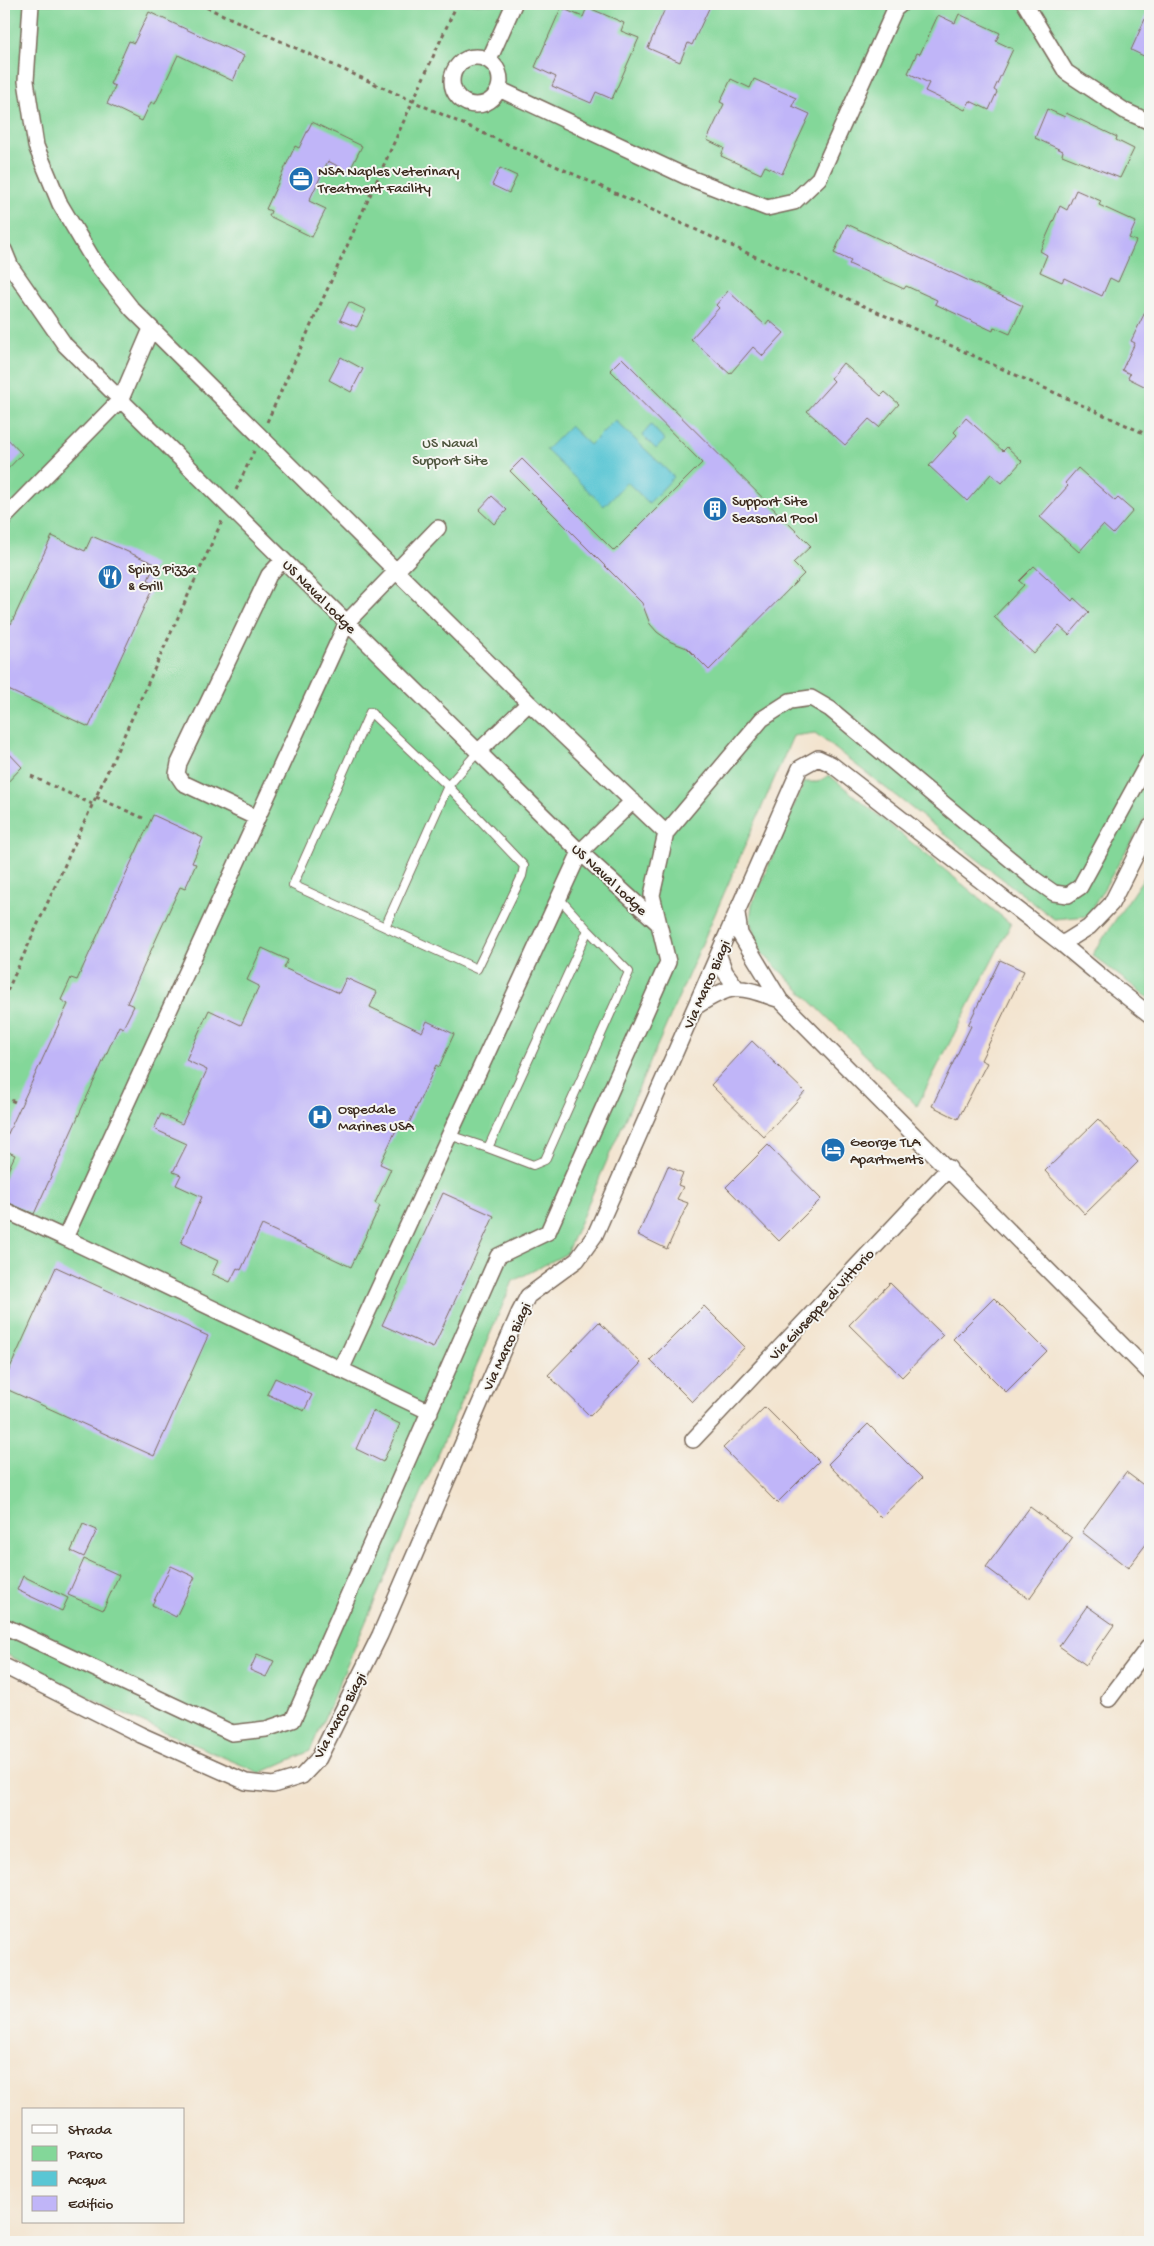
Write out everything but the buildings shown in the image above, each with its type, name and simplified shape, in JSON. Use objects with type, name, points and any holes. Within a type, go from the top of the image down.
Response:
[{"type":"street","points":[[31,4],[26,81],[36,146],[60,204],[94,261],[132,309],[151,329],[529,702],[666,832]]},
{"type":"street","points":[[489,60],[514,4]]},
{"type":"street","points":[[499,89],[685,176],[767,208],[794,202],[819,178],[895,9],[901,4]]},
{"type":"street","points":[[1025,4],[1066,72],[1126,111],[1150,122]]},
{"type":"street","points":[[475,57],[489,60],[498,70],[499,89],[490,101],[476,105],[462,101],[453,89],[453,74],[461,62],[475,57]]},
{"type":"street","name":"US Naval Lodge","points":[[4,250],[11,267],[65,345],[580,852],[659,924]]},
{"type":"street","points":[[4,518],[121,400],[151,329]]},
{"type":"street","points":[[65,1238],[347,622],[438,528]]},
{"type":"street","points":[[257,818],[183,783],[177,774],[179,763],[269,575],[284,560]]},
{"type":"street","points":[[4,1626],[232,1732],[266,1729],[293,1720],[498,1256],[548,1232],[668,962],[652,895],[666,832],[762,719],[790,701],[811,698],[830,709],[1034,880],[1054,893],[1068,895],[1080,887],[1150,759]]},
{"type":"street","points":[[478,752],[529,702]]},
{"type":"street","name":"Via Marco Biagi","points":[[4,1666],[141,1735],[246,1782],[273,1785],[302,1776],[319,1758],[380,1635],[519,1313],[528,1296],[577,1260],[595,1235],[697,1006],[789,789],[800,768],[818,758],[839,770],[1062,944]]},
{"type":"street","points":[[341,1370],[580,852],[633,801]]},
{"type":"street","points":[[1150,827],[1111,904],[1089,927],[1062,944],[1150,1015]]},
{"type":"street","points":[[737,913],[740,934],[780,1000],[950,1168],[1150,1373]]},
{"type":"street","points":[[736,988],[725,972],[718,956],[747,947]]},
{"type":"street","points":[[697,1006],[718,993],[736,988],[780,1000]]},
{"type":"street","name":"Via Giuseppe di Vittorio","points":[[693,1440],[950,1168]]},
{"type":"street","points":[[4,1210],[430,1412]]},
{"type":"street","points":[[1109,1699],[1150,1645]]},
{"type":"lane","points":[[370,712],[448,786],[524,866],[522,876],[477,969],[385,927],[293,885],[370,712]]},
{"type":"lane","points":[[385,927],[448,786],[478,752]]},
{"type":"lane","points":[[450,1134],[534,1165],[545,1160],[629,972],[559,898]]},
{"type":"lane","points":[[488,1148],[588,930]]},
{"type":"path","points":[[199,4],[1150,436]]},
{"type":"path","points":[[4,998],[457,4]]},
{"type":"path","points":[[31,776],[92,804]]},
{"type":"path","points":[[96,797],[143,818]]},
{"type":"path","points":[[4,1097],[15,1102]]},
{"type":"green space","name":"US Naval Support Site","points":[[4,4],[1150,4],[1150,810],[1088,916],[1054,919],[815,733],[793,736],[566,1254],[513,1281],[310,1751],[260,1773],[116,1711],[4,1653]]},
{"type":"green space","points":[[829,775],[1011,924],[917,1106],[760,951],[750,921],[752,904],[804,782],[818,782]]},
{"type":"green space","points":[[1150,868],[1150,999],[1092,955]]},
{"type":"water","points":[[615,420],[674,477],[649,503],[627,482],[604,506],[546,450],[570,426],[590,445]]},
{"type":"water","points":[[651,425],[665,440],[656,449],[642,435]]},
{"type":"place","name":"NSA Naples Veterinary Treatment Facility","points":[[301,179]]},
{"type":"place","name":"Support Site Seasonal Pool","points":[[715,509]]},
{"type":"place","name":"Spinz Pizza & Grill","points":[[110,577]]},
{"type":"place","name":"Ospedale Marines USA","points":[[320,1117]]},
{"type":"place","name":"George TLA Apartments","points":[[833,1150]]}]
